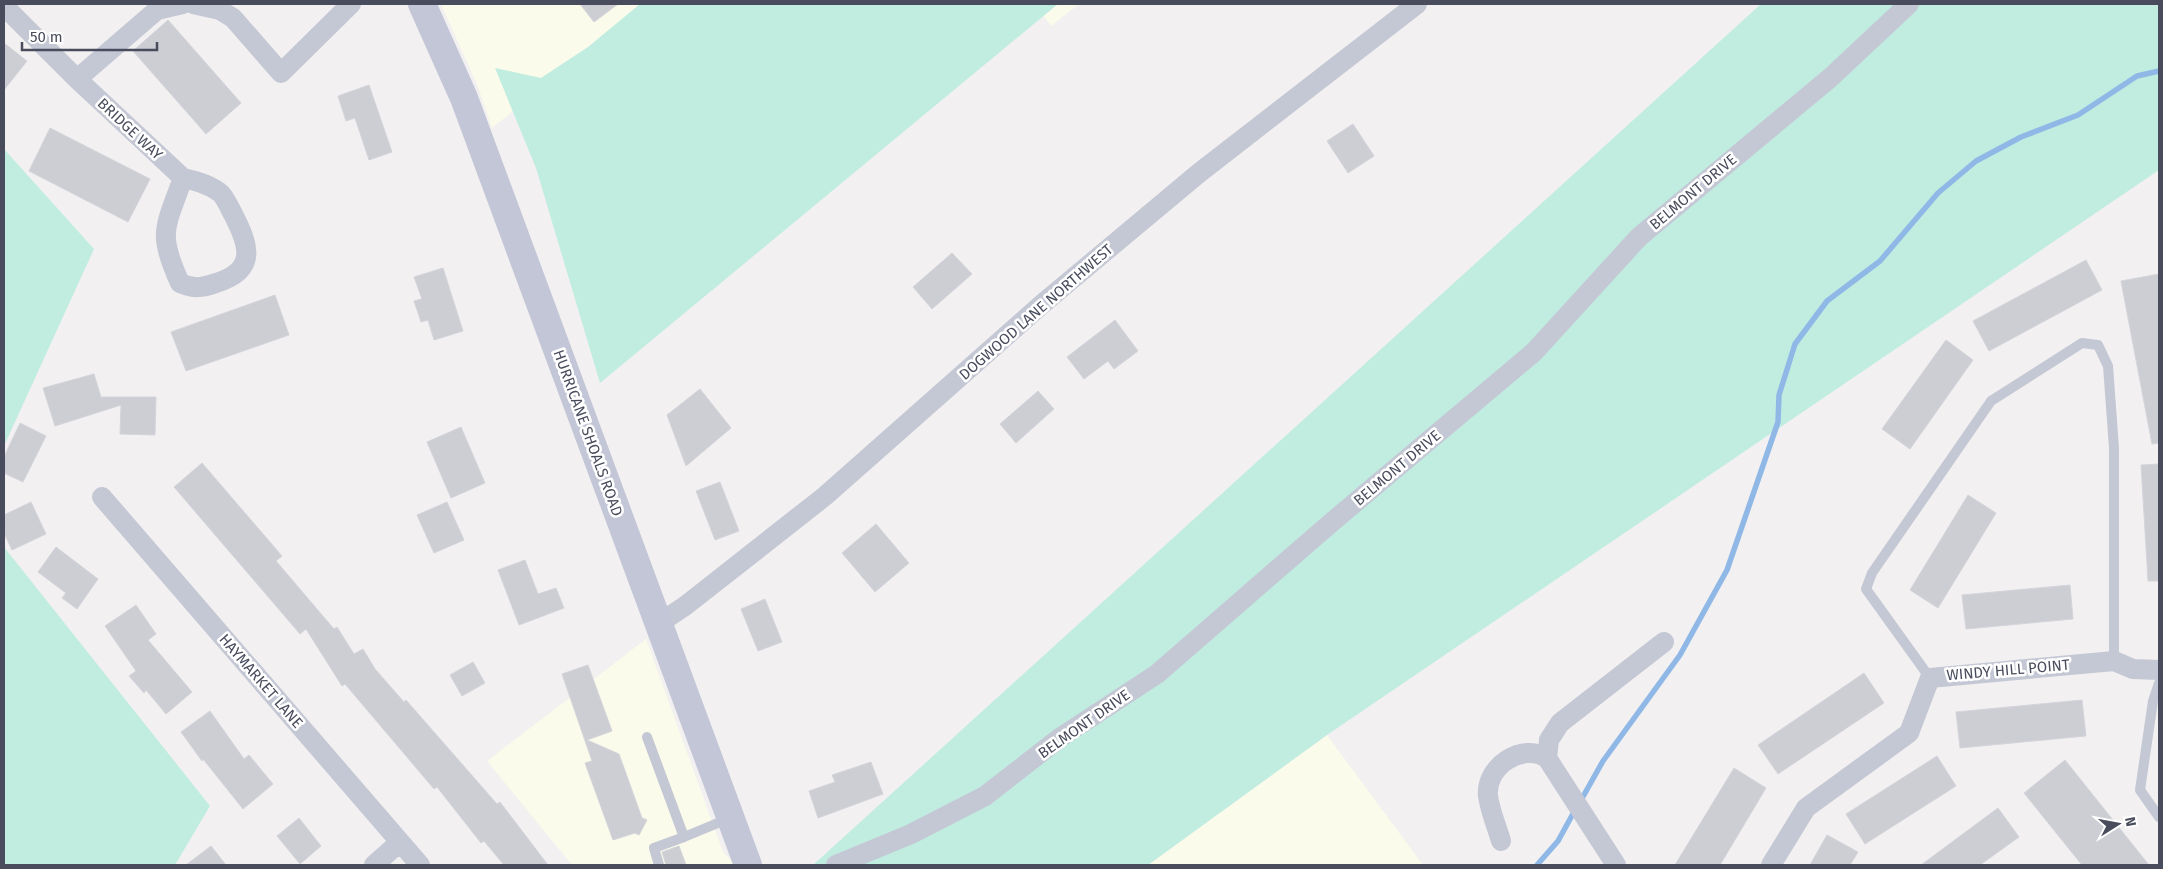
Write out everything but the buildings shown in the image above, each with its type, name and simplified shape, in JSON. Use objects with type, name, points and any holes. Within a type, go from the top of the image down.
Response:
[{"type":"street","points":[[77,79],[157,10],[183,4]]},
{"type":"street","points":[[193,4],[220,10],[233,18],[281,72],[351,4]]},
{"type":"street","name":"HURRICANE SHOALS ROAD","points":[[422,4],[464,98],[748,865]]},
{"type":"street","name":"DOGWOOD LANE NORTHWEST","points":[[658,624],[685,606],[825,496],[1041,306],[1198,173],[1417,4]]},
{"type":"street","name":"BELMONT DRIVE","points":[[836,865],[911,834],[985,796],[1061,737],[1157,674],[1332,522],[1534,352],[1639,237],[1830,78],[1909,4]]},
{"type":"street","name":"BRIDGE WAY","points":[[4,6],[77,79],[183,178],[203,183],[221,193],[244,236],[247,246],[243,266],[234,276],[193,289],[180,284],[168,259],[164,242],[165,228],[183,178]]},
{"type":"street","name":"HAYMARKET LANE","points":[[102,496],[420,865]]},
{"type":"street","points":[[1547,758],[1549,740],[1560,723],[1664,642]]},
{"type":"street","name":"WINDY HILL POINT","points":[[1772,865],[1806,808],[1910,733],[1930,678],[2114,661],[2133,669],[2159,670]]},
{"type":"street","points":[[1502,841],[1488,796],[1489,785],[1497,770],[1508,759],[1520,753],[1538,752],[1547,758],[1616,865]]},
{"type":"street","points":[[374,865],[400,842]]},
{"type":"lane","points":[[1930,678],[1866,589],[1872,573],[1990,401],[2082,343],[2098,345],[2108,366],[2114,448],[2114,661]]},
{"type":"lane","points":[[2159,683],[2153,701],[2140,790],[2159,817]]},
{"type":"lane","points":[[647,737],[684,837]]},
{"type":"lane","points":[[659,865],[654,848],[730,818]]},
{"type":"shaded area","points":[[441,4],[645,4],[492,128],[478,87]]},
{"type":"shaded area","points":[[1035,4],[1079,4],[1051,26]]},
{"type":"shaded area","points":[[646,639],[723,852],[736,865],[572,865],[487,761]]},
{"type":"shaded area","points":[[1327,735],[1423,865],[1148,865]]},
{"type":"green space","points":[[640,4],[1058,4],[600,383],[536,168],[495,68],[541,78],[588,47]]},
{"type":"green space","points":[[1761,4],[2159,4],[2159,170],[1327,735],[1148,865],[813,865]]},
{"type":"green space","points":[[4,149],[94,249],[4,446]]},
{"type":"green space","points":[[4,547],[210,806],[175,865],[4,865]]},
{"type":"waterway","points":[[1580,802],[1603,761],[1680,655],[1727,570],[1778,422],[1779,395],[1795,344],[1827,301],[1880,261],[1938,193],[1976,161],[2021,137],[2078,115],[2137,76],[2159,71]]},
{"type":"waterway","points":[[1537,865],[1558,841],[1575,810]]}]
